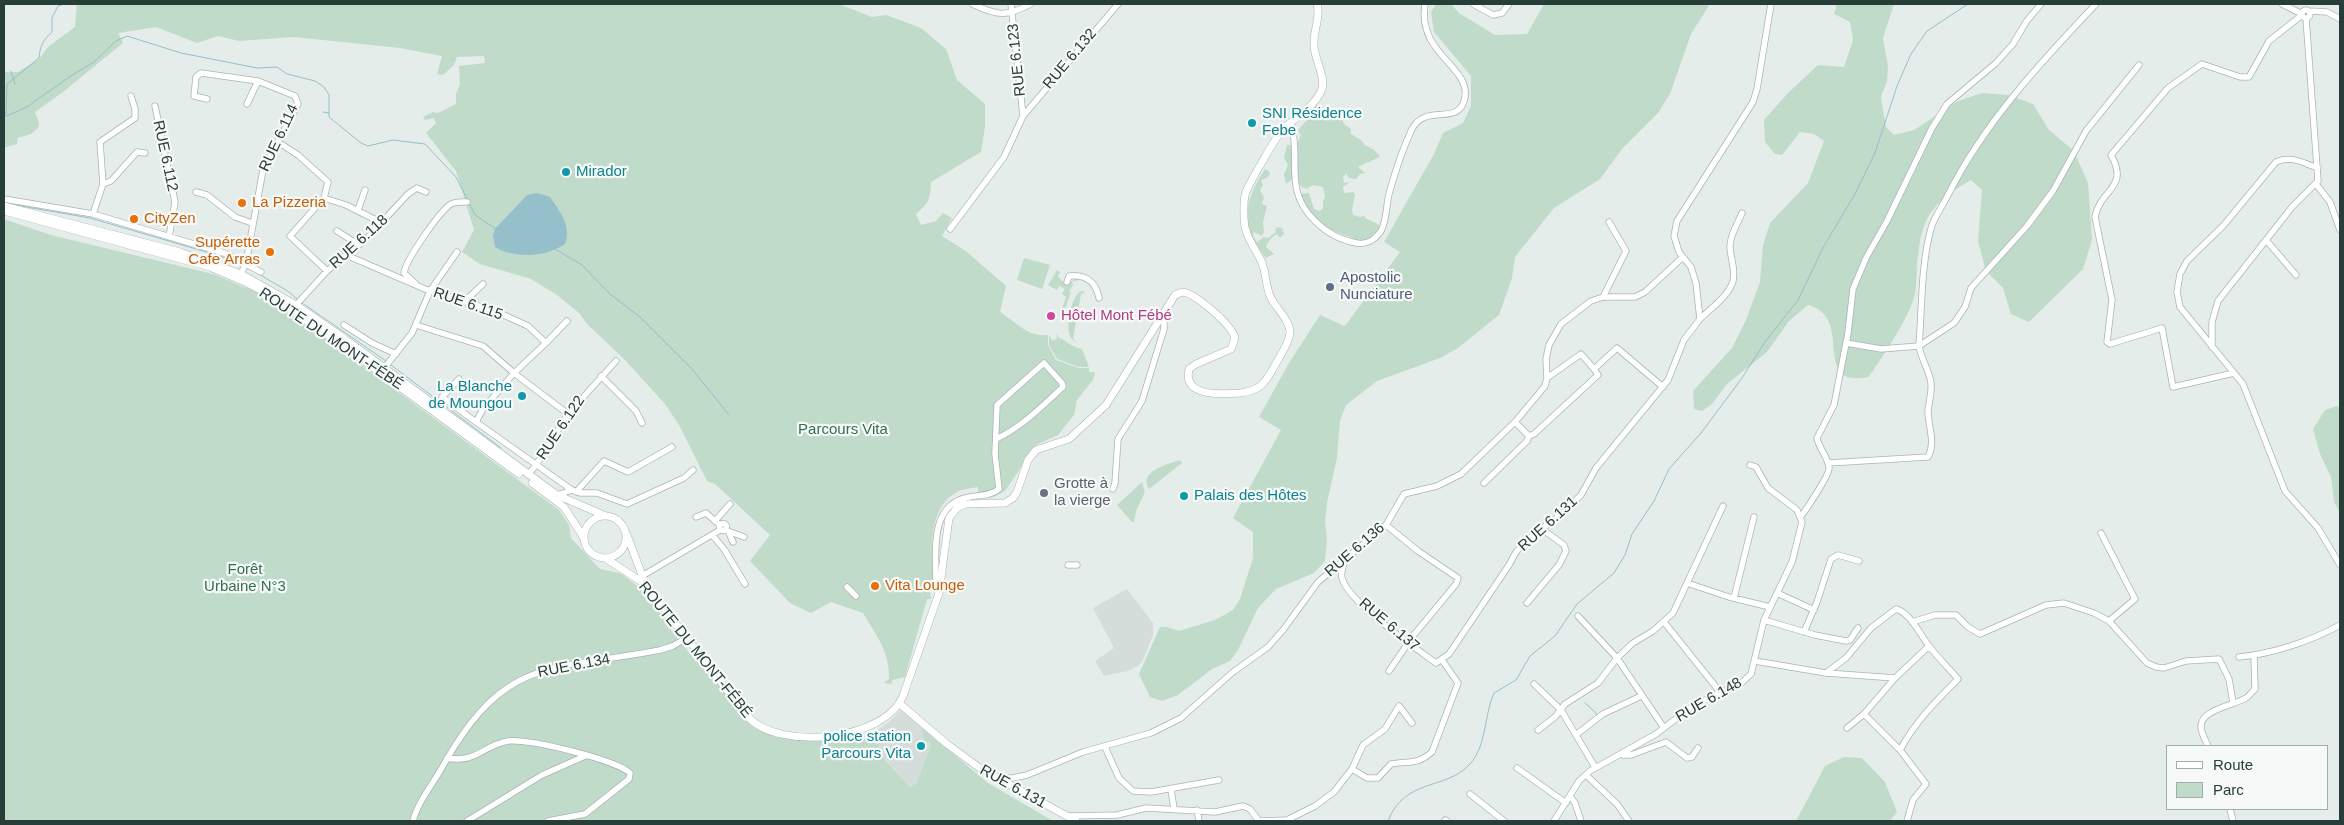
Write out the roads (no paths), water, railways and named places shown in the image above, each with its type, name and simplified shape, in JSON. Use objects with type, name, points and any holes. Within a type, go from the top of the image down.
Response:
[{"type":"street","points":[[972,4],[998,14],[1012,14],[1031,4]]},
{"type":"street","name":"RUE 6.123","points":[[1011,4],[1023,116]]},
{"type":"street","name":"RUE 6.132","points":[[950,228],[1004,157],[1023,116],[1118,4]]},
{"type":"street","points":[[900,704],[939,588],[946,529],[952,513],[966,504],[1005,503],[1013,498],[1017,492],[1028,460],[1036,450],[1069,439],[1106,405],[1175,295],[1184,292],[1195,297],[1216,314],[1234,334],[1235,341],[1231,349],[1196,364],[1189,369],[1188,380],[1195,389],[1205,392],[1235,393],[1250,392],[1263,386],[1282,352],[1290,332],[1286,320],[1268,291],[1263,264],[1247,236],[1244,224],[1244,201],[1249,184],[1277,137],[1284,128],[1303,113],[1322,88],[1314,45],[1318,13],[1317,4]]},
{"type":"street","points":[[1291,123],[1295,182],[1298,198],[1304,211],[1323,228],[1346,241],[1360,244],[1372,240],[1381,230],[1399,161],[1413,127],[1420,119],[1429,115],[1453,114],[1462,105],[1465,98],[1462,81],[1433,46],[1426,34],[1424,21],[1425,4]]},
{"type":"street","points":[[1473,4],[1493,15],[1502,13],[1509,4]]},
{"type":"street","points":[[1700,319],[1696,283],[1691,267],[1679,252],[1674,236],[1677,221],[1753,102],[1757,89],[1771,4]]},
{"type":"street","points":[[1750,465],[1756,467],[1768,488],[1797,510],[1800,516],[1828,474],[1828,463],[1820,451],[1817,438],[1834,405],[1846,343],[1853,289],[1866,258],[1887,221],[1932,128],[1947,104],[1996,63],[2041,4]]},
{"type":"street","points":[[1828,463],[1928,457],[1931,451],[1932,430],[1928,412],[1931,384],[1921,358],[1919,346],[1926,252],[1932,225],[1955,181],[1982,137],[2048,54],[2096,4]]},
{"type":"street","points":[[2282,4],[2305,12],[2327,12],[2340,19]]},
{"type":"street","points":[[2212,349],[2212,322],[2218,301],[2292,207],[2316,184],[2320,176],[2305,12]]},
{"type":"street","points":[[2234,373],[2173,387],[2162,328],[2110,344],[2107,342],[2112,300],[2095,217],[2096,210],[2116,178],[2118,170],[2111,155],[2168,88],[2202,64],[2240,77],[2249,77],[2269,41],[2305,12]]},
{"type":"street","points":[[1846,343],[1881,349],[1919,346],[1954,322],[1962,313],[1971,288],[2027,226],[2053,192],[2086,131],[2138,65]]},
{"type":"street","points":[[207,99],[194,96],[196,77],[201,73],[258,81],[247,104]]},
{"type":"street","name":"RUE 6.114","points":[[241,274],[246,263],[263,170],[298,104],[296,96],[258,81]]},
{"type":"street","points":[[93,214],[103,184],[100,142],[134,118],[135,109],[131,96]]},
{"type":"street","name":"RUE 6.112","points":[[155,106],[175,202],[169,237]]},
{"type":"street","points":[[278,142],[298,155],[328,182],[324,198],[291,234],[290,238],[326,271]]},
{"type":"street","points":[[103,184],[111,181],[137,152],[145,153]]},
{"type":"street","points":[[2318,168],[2298,160],[2284,158],[2276,162],[2223,226],[2188,261],[2180,274],[2177,292],[2180,307],[2212,349],[2243,384],[2285,491],[2318,528],[2340,565]]},
{"type":"street","points":[[2316,184],[2330,202],[2340,230]]},
{"type":"street","name":"RUE 6.118","points":[[296,305],[326,271],[359,245],[417,188],[426,192]]},
{"type":"street","points":[[358,210],[365,190]]},
{"type":"street","points":[[196,192],[207,195],[235,217],[252,222]]},
{"type":"street","points":[[324,198],[358,210],[382,223]]},
{"type":"street","points":[[4,199],[93,214],[224,253],[261,272]]},
{"type":"street","points":[[419,286],[404,272],[414,252],[442,211],[453,202],[467,202]]},
{"type":"street","name":"ROUTE DU MONT-FÉBÉ","points":[[4,206],[180,252],[241,274],[296,305],[385,367],[557,495],[568,502],[592,508],[606,516]]},
{"type":"street","name":"ROUTE DU MONT-FÉBÉ","points":[[4,211],[210,268],[264,292],[365,361],[564,507],[584,538]]},
{"type":"street","name":"RUE 6.131","points":[[1442,660],[1449,654],[1516,552],[1564,512],[1581,495],[1596,468],[1673,372],[1684,340],[1700,319],[1729,290],[1734,270],[1730,246],[1731,237],[1742,213]]},
{"type":"street","points":[[1603,297],[1626,251],[1609,222]]},
{"type":"street","points":[[337,231],[359,245]]},
{"type":"street","points":[[2266,240],[2296,275]]},
{"type":"street","points":[[385,367],[416,325],[430,291],[457,252]]},
{"type":"street","name":"RUE 6.115","points":[[346,255],[430,291],[495,311],[528,326],[546,343]]},
{"type":"street","points":[[1548,378],[1546,359],[1554,335],[1562,324],[1591,301],[1603,297],[1627,298],[1640,295],[1683,258]]},
{"type":"street","points":[[1067,282],[1069,276],[1076,275],[1093,282],[1097,287],[1098,298]]},
{"type":"street","points":[[464,302],[483,284]]},
{"type":"street","points":[[1113,488],[1118,439],[1142,401],[1164,329],[1164,312]]},
{"type":"street","points":[[476,422],[484,409],[514,373],[567,321]]},
{"type":"street","points":[[344,325],[372,343],[396,354]]},
{"type":"street","points":[[416,325],[483,346],[514,373],[568,414]]},
{"type":"street","points":[[1484,483],[1522,448],[1529,436],[1534,434],[1598,375],[1594,369],[1617,348],[1663,386]]},
{"type":"street","name":"RUE 6.136","points":[[994,778],[1013,778],[1027,775],[1083,752],[1162,728],[1195,707],[1233,672],[1268,648],[1318,582],[1386,525],[1404,494],[1452,480],[1470,468],[1484,450],[1515,422],[1544,386],[1548,378],[1581,354],[1594,369]]},
{"type":"street","name":"RUE 6.122","points":[[528,475],[568,414],[616,361]]},
{"type":"street","points":[[939,588],[936,582],[939,522],[949,507],[959,499],[992,494],[999,489],[995,454],[997,405],[1044,363],[1062,383],[1063,387],[1009,433],[996,439]]},
{"type":"street","points":[[601,376],[636,411],[642,423]]},
{"type":"street","points":[[459,379],[442,397],[574,491]]},
{"type":"street","points":[[1515,422],[1529,436]]},
{"type":"street","points":[[574,491],[604,461],[628,472],[672,447]]},
{"type":"street","points":[[557,495],[574,491],[597,493],[627,504],[684,478],[693,470]]},
{"type":"street","points":[[642,576],[722,528],[730,504]]},
{"type":"street","points":[[1538,730],[1569,702],[1598,682],[1617,658],[1633,643],[1664,622],[1672,613],[1723,506]]},
{"type":"street","points":[[696,517],[706,513],[734,542]]},
{"type":"street","points":[[626,533],[626,539],[621,550],[614,556],[604,558],[590,552],[584,538],[589,523],[594,519],[606,516],[617,519],[626,533],[645,584]]},
{"type":"street","name":"RUE 6.148","points":[[1554,821],[1570,796],[1586,775],[1595,767],[1621,755],[1664,728],[1690,708],[1720,692],[1735,688],[1747,678],[1755,662],[1764,620],[1796,552],[1802,522],[1800,516]]},
{"type":"street","points":[[1734,598],[1754,517]]},
{"type":"street","points":[[1386,525],[1418,551],[1458,578],[1456,584],[1409,642],[1389,671]]},
{"type":"street","points":[[722,528],[744,537]]},
{"type":"street","points":[[1527,603],[1559,565],[1566,552],[1564,545],[1542,529]]},
{"type":"street","points":[[2101,533],[2135,598],[2109,621]]},
{"type":"street","points":[[712,534],[724,549],[745,584]]},
{"type":"street","points":[[1804,632],[1814,610],[1832,557],[1838,555],[1859,561]]},
{"type":"street","name":"RUE 6.137","points":[[1347,556],[1341,573],[1344,583],[1371,614],[1436,662],[1442,660]]},
{"type":"street","name":"ROUTE DU MONT-FÉBÉ","points":[[604,558],[645,584],[686,638],[753,721],[760,727],[773,732],[816,736],[848,733],[879,721],[900,704]]},
{"type":"street","points":[[1068,565],[1077,565]]},
{"type":"street","points":[[1687,583],[1770,607]]},
{"type":"street","points":[[847,587],[856,596]]},
{"type":"street","points":[[1777,593],[1814,610]]},
{"type":"street","points":[[1912,622],[1935,614],[1956,615],[1975,632],[1980,634],[2046,605],[2064,603],[2094,612],[2109,621],[2146,663],[2156,667],[2164,668],[2186,662],[2219,659],[2230,679],[2232,703]]},
{"type":"street","points":[[1826,673],[1846,658],[1871,628],[1896,609],[1900,610],[1912,622],[1929,646],[1958,678],[1927,710],[1909,733],[1900,750]]},
{"type":"street","points":[[1578,616],[1617,658],[1664,728]]},
{"type":"street","points":[[1764,620],[1804,632],[1846,641],[1850,640],[1858,628]]},
{"type":"street","points":[[1664,622],[1720,692]]},
{"type":"street","points":[[2239,657],[2254,656],[2320,636],[2340,625]]},
{"type":"street","name":"RUE 6.134","points":[[413,821],[419,806],[464,730],[493,698],[520,679],[562,665],[660,650],[673,646],[686,638]]},
{"type":"street","points":[[1847,728],[1864,714],[1895,678],[1929,646]]},
{"type":"street","points":[[2208,745],[2201,727],[2207,715],[2246,698],[2255,689],[2254,656]]},
{"type":"street","points":[[1352,770],[1367,778],[1378,778],[1391,764],[1413,763],[1432,752],[1458,682],[1442,660]]},
{"type":"street","points":[[1755,662],[1826,673],[1895,678]]},
{"type":"street","points":[[1534,684],[1561,710],[1595,767]]},
{"type":"street","points":[[1577,734],[1603,714],[1641,696]]},
{"type":"street","name":"RUE 6.131","points":[[900,704],[947,744],[994,778],[1068,816],[1117,815],[1146,808],[1215,812],[1243,806],[1250,809],[1259,821]]},
{"type":"street","points":[[1259,821],[1287,820],[1315,806],[1334,792],[1352,770],[1362,746],[1385,728],[1396,708],[1400,706],[1412,723]]},
{"type":"street","points":[[1864,714],[1877,724],[1926,784],[1913,800],[1908,821]]},
{"type":"street","points":[[447,758],[467,760],[494,745],[516,740],[551,745],[628,770],[630,776],[628,779],[585,814],[548,821]]},
{"type":"street","points":[[1621,755],[1631,755],[1666,742],[1686,758],[1692,757],[1698,748]]},
{"type":"street","points":[[1105,746],[1114,770],[1129,789],[1145,792],[1219,780]]},
{"type":"street","points":[[467,821],[542,775],[585,756]]},
{"type":"street","points":[[1517,768],[1566,803]]},
{"type":"street","points":[[1586,775],[1617,804],[1629,821]]},
{"type":"street","points":[[1171,789],[1174,809]]},
{"type":"street","points":[[1470,794],[1504,821]]},
{"type":"street","points":[[1570,796],[1575,802],[1580,821]]},
{"type":"street","points":[[1197,810],[1199,821]]},
{"type":"street","points":[[1068,816],[1076,821]]},
{"type":"water","points":[[537,193],[550,197],[564,219],[567,231],[565,244],[549,252],[530,255],[503,251],[495,247],[493,236],[495,229],[527,195]]},
{"type":"waterway","points":[[6,115],[7,84],[39,58],[42,44],[52,32],[52,18],[58,6],[64,4]]},
{"type":"waterway","points":[[1388,821],[1395,807],[1405,797],[1426,786],[1449,778],[1470,764],[1480,748],[1494,693],[1516,680],[1530,656],[1555,636],[1577,604],[1614,573],[1625,555],[1632,534],[1654,501],[1669,469],[1701,433],[1742,378],[1765,342],[1798,300],[1824,246],[1855,194],[1875,153],[1897,86],[1911,54],[1927,31],[1968,4]]},
{"type":"waterway","points":[[4,117],[27,107],[94,62],[116,41],[127,36],[181,53],[257,68],[277,67],[287,74],[315,81],[324,87],[329,95],[329,117],[361,143],[368,146],[393,140],[425,144],[456,177],[467,199]]},
{"type":"waterway","points":[[11,71],[15,84]]},
{"type":"waterway","points":[[323,112],[329,113]]},
{"type":"waterway","points":[[469,203],[475,215],[496,229]]},
{"type":"waterway","points":[[9,204],[90,218],[220,256],[240,264]]},
{"type":"waterway","points":[[555,249],[582,265],[610,294],[640,317],[692,369],[729,415]]},
{"type":"waterway","points":[[252,270],[289,292],[297,299]]},
{"type":"waterway","points":[[302,303],[386,361]]},
{"type":"waterway","points":[[391,365],[501,448]]},
{"type":"waterway","points":[[1585,703],[1598,715]]},
{"type":"place","name":"SNI Résidence Febe","points":[[1252,123]]},
{"type":"place","name":"Mirador","points":[[566,172]]},
{"type":"place","name":"La Pizzeria","points":[[242,203]]},
{"type":"place","name":"CityZen","points":[[134,219]]},
{"type":"place","name":"Supérette Cafe Arras","points":[[270,252]]},
{"type":"place","name":"Apostolic Nunciature","points":[[1330,287]]},
{"type":"place","name":"Hôtel Mont Fébé","points":[[1051,316]]},
{"type":"place","name":"La Blanche de Moungou","points":[[522,396]]},
{"type":"place","name":"Grotte à la vierge","points":[[1044,493]]},
{"type":"place","name":"Palais des Hôtes","points":[[1184,496]]},
{"type":"place","name":"Vita Lounge","points":[[875,586]]},
{"type":"place","name":"police station Parcours Vita","points":[[921,746]]},
{"type":"park label","name":"Parcours Vita","points":[[843,430]]},
{"type":"park label","name":"Forêt Urbaine N°3","points":[[245,578]]}]
